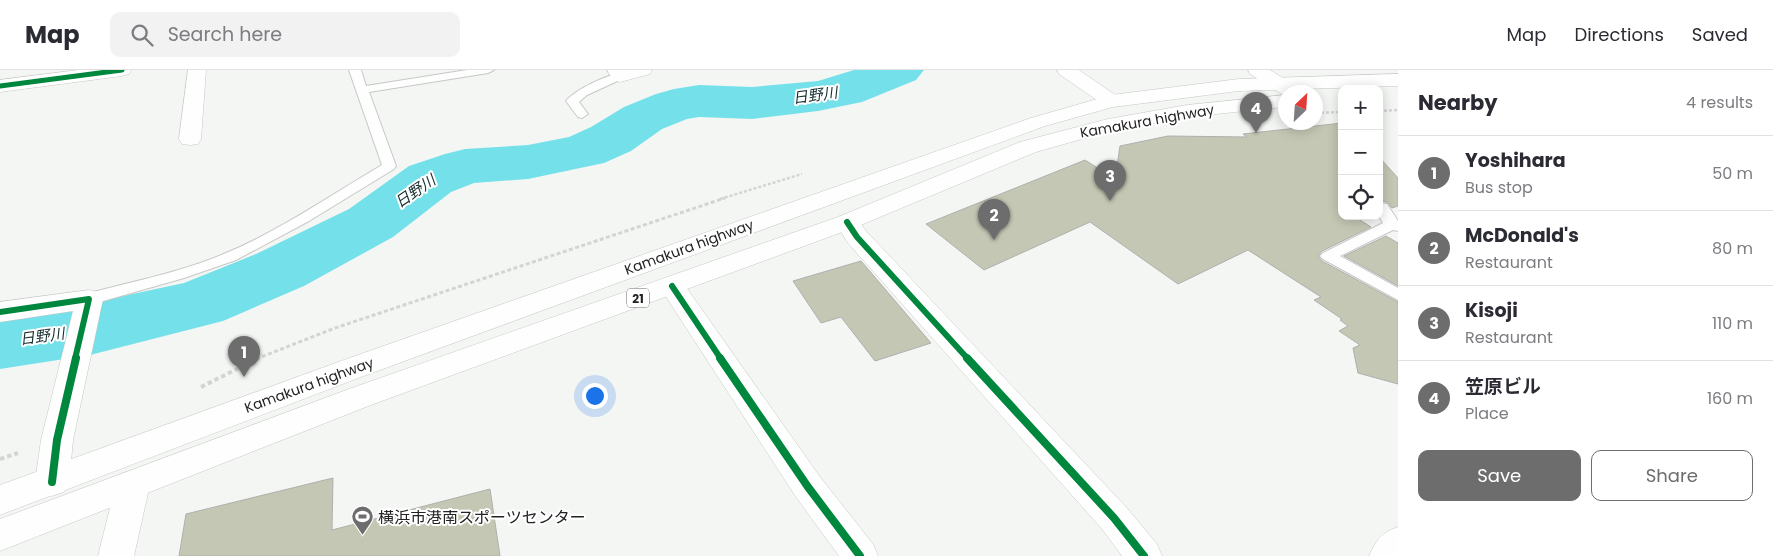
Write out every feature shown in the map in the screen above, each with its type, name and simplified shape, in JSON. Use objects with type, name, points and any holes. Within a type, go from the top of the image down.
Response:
[{"type":"main road","points":[[0,86],[122,70]]},
{"type":"main road","points":[[190,139],[197,70]]},
{"type":"main road","points":[[618,73],[643,70]]},
{"type":"main road","points":[[1066,70],[1111,101]]},
{"type":"main road","points":[[1257,70],[1278,86]]},
{"type":"main road","name":"Kamakura highway","points":[[1323,88],[1398,80]]},
{"type":"main road","name":"Kamakura highway","points":[[0,500],[370,362],[1038,122],[1111,101],[1239,85],[1278,91]]},
{"type":"main road","name":"Kamakura highway","points":[[0,535],[360,397],[847,222],[1028,147],[1117,124],[1278,94]]},
{"type":"main road","points":[[1383,96],[1398,96]]},
{"type":"main road","points":[[1323,99],[1338,98]]},
{"type":"main road","points":[[847,222],[857,237],[1114,518],[1144,556]]},
{"type":"main road","points":[[672,286],[808,487],[860,556]]},
{"type":"main road","points":[[0,312],[88,303],[57,440],[52,482]]},
{"type":"main road","points":[[116,556],[133,484]]},
{"type":"main road","points":[[1387,556],[1398,543]]},
{"type":"lane","points":[[88,303],[231,257],[304,218],[388,166],[355,70]]},
{"type":"lane","points":[[361,90],[488,70]]},
{"type":"lane","points":[[582,114],[572,102],[583,92],[618,73]]},
{"type":"lane","points":[[1383,208],[1395,225],[1328,256],[1398,295]]},
{"type":"path","points":[[1383,111],[1398,110]]},
{"type":"path","points":[[1323,113],[1338,112]]},
{"type":"building","points":[[1338,123],[1338,220],[1360,220],[1371,227],[1322,251],[1318,256],[1322,261],[1398,302],[1398,384],[1358,373],[1353,348],[1360,345],[1339,331],[1348,326],[1340,320],[1342,319],[1314,300],[1321,297],[1248,250],[1178,284],[1090,222],[984,270],[926,224],[1085,160],[1115,179],[1120,146],[1168,136],[1247,137],[1243,134],[1279,130],[1323,130],[1323,125]]},
{"type":"building","points":[[1383,161],[1398,178],[1398,206],[1392,208],[1387,202],[1383,202]]},
{"type":"building","points":[[1386,236],[1398,243],[1398,286],[1344,256]]},
{"type":"building","points":[[861,261],[931,343],[875,361],[841,317],[821,323],[793,281]]},
{"type":"building","points":[[333,478],[332,530],[490,489],[500,556],[179,556],[186,514]]},
{"type":"waterway","name":"日野川","points":[[0,342],[90,329],[198,304],[280,270],[371,223],[430,179],[465,166],[528,162],[584,151],[611,139],[643,118],[674,105],[699,101],[752,103],[818,96],[844,91],[899,70]]},
{"type":"cycle path","points":[[0,86],[122,70]]},
{"type":"cycle path","points":[[847,222],[857,237],[1114,518],[1144,556]]},
{"type":"cycle path","points":[[672,286],[808,487],[860,556]]},
{"type":"cycle path","points":[[0,312],[89,299],[57,440],[52,482]]},
{"type":"place","name":"笠原ビル","points":[[1256,133]]},
{"type":"place","name":"Kisoji","points":[[1110,201]]},
{"type":"place","name":"McDonald's","points":[[994,240]]},
{"type":"place","name":"Yoshihara","points":[[244,377]]},
{"type":"place","name":"横浜市港南スポーツセンター","points":[[362,536]]}]
